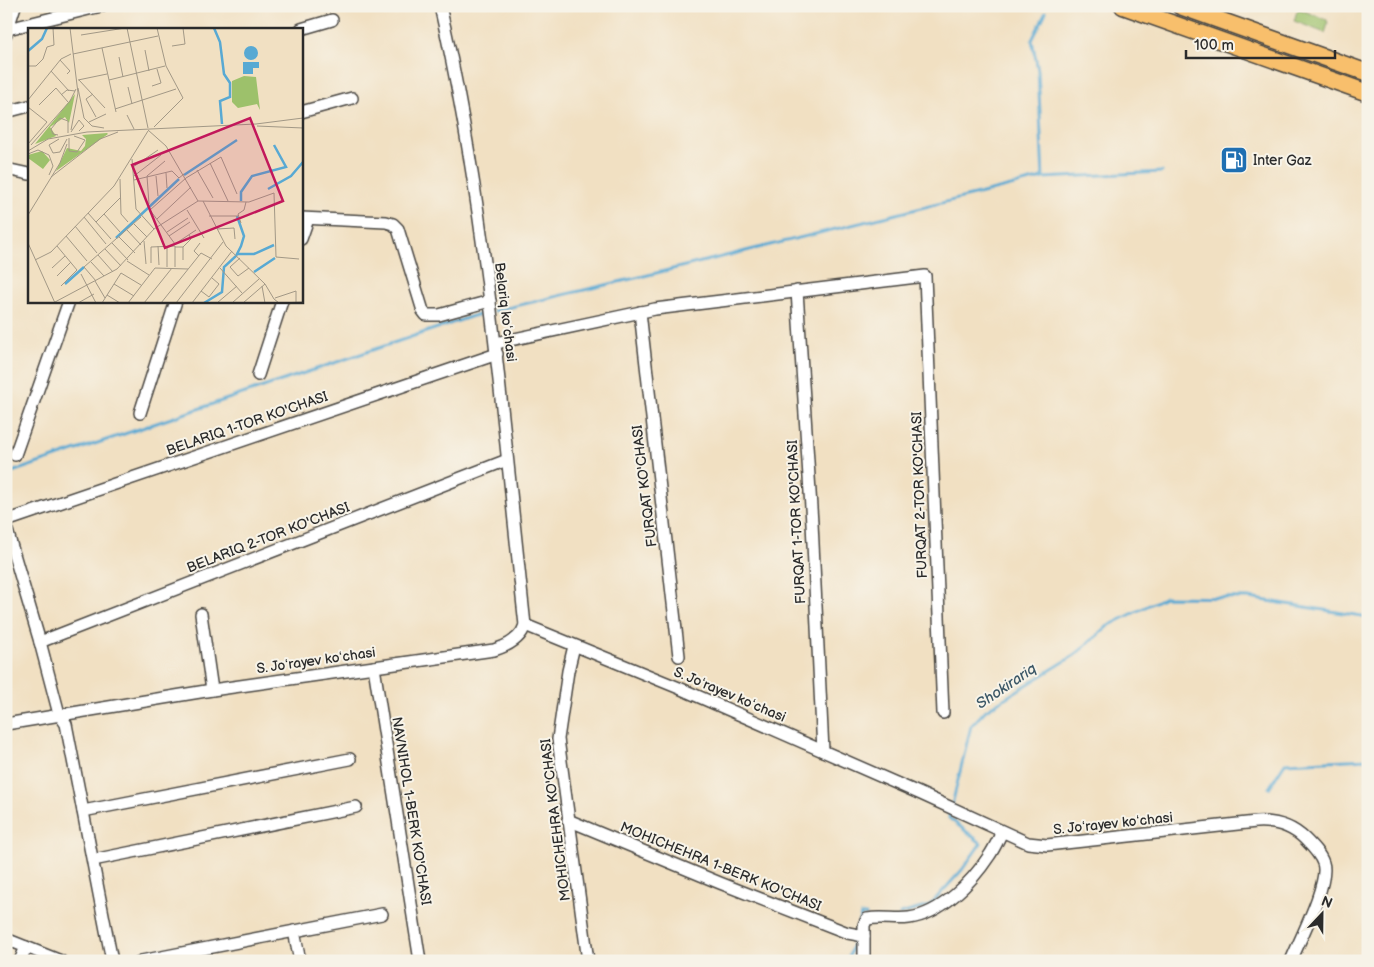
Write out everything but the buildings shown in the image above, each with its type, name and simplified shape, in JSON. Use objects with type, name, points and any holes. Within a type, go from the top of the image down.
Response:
[{"type":"highway","points":[[1123,6],[1368,93]]},
{"type":"highway","points":[[1180,6],[1368,73]]},
{"type":"highway","points":[[1244,49],[1250,31]]},
{"type":"street","points":[[7,32],[15,6]]},
{"type":"street","points":[[7,32],[101,6]]},
{"type":"street","name":"Belariq koʻchasi","points":[[440,6],[460,102],[490,301],[525,625]]},
{"type":"street","points":[[302,29],[332,20]]},
{"type":"street","points":[[302,112],[352,98]]},
{"type":"street","points":[[6,112],[28,106]]},
{"type":"street","points":[[6,169],[28,174]]},
{"type":"street","points":[[302,233],[304,219],[386,222],[393,224],[398,229],[423,311],[426,315],[438,315],[490,301]]},
{"type":"street","name":"BELARIQ 1-TOR KO'CHASI","points":[[6,521],[496,349],[655,309],[924,276]]},
{"type":"street","name":"FURQAT 2-TOR KO'CHASI","points":[[924,276],[943,713]]},
{"type":"street","name":"FURQAT 1-TOR KO'CHASI","points":[[797,291],[812,524],[823,751]]},
{"type":"street","points":[[15,455],[69,302]]},
{"type":"street","points":[[140,413],[176,302]]},
{"type":"street","points":[[258,375],[282,302]]},
{"type":"street","name":"FURQAT KO'CHASI","points":[[640,312],[679,656]]},
{"type":"street","name":"BELARIQ 2-TOR KO'CHASI","points":[[40,642],[507,460]]},
{"type":"street","points":[[6,527],[59,714],[66,724],[112,961]]},
{"type":"street","points":[[200,614],[212,690]]},
{"type":"street","name":"S. Joʻrayev koʻchasi","points":[[6,724],[212,690],[494,650],[517,638],[524,630],[525,625],[679,688],[1028,843],[1047,846],[1256,822],[1272,823],[1294,830],[1315,850],[1323,863],[1325,871],[1321,890],[1291,961]]},
{"type":"street","name":"MOHICHEHRA KO'CHASI","points":[[574,646],[568,671],[558,739],[588,961]]},
{"type":"street","name":"NAVNIHOL 1-BERK KO'CHASI","points":[[374,667],[420,961]]},
{"type":"street","points":[[83,811],[350,758]]},
{"type":"street","points":[[93,860],[356,807]]},
{"type":"street","name":"MOHICHEHRA 1-BERK KO'CHASI","points":[[568,820],[748,894],[848,933],[864,936]]},
{"type":"street","points":[[864,961],[864,924],[867,920],[909,918],[926,914],[941,906],[960,892],[989,856],[1002,832]]},
{"type":"street","points":[[141,961],[382,914]]},
{"type":"street","points":[[294,931],[300,961]]},
{"type":"street","points":[[6,939],[61,961]]},
{"type":"street","points":[[20,961],[26,947]]},
{"type":"green space","points":[[1299,9],[1327,20],[1328,24],[1325,33],[1294,21]]},
{"type":"waterway","points":[[1043,178],[1038,70],[1032,40],[1046,12]]},
{"type":"waterway","points":[[494,311],[1043,178],[1162,172]]},
{"type":"waterway","points":[[6,474],[473,316],[488,313]]},
{"type":"waterway","name":"Shokirariq","points":[[952,805],[971,726],[986,710],[1075,655],[1108,626],[1165,597],[1249,598],[1368,617]]},
{"type":"waterway","points":[[1269,788],[1285,763],[1368,759]]},
{"type":"waterway","name":"Shokirariq","points":[[900,914],[929,906],[962,870],[981,843],[949,818],[950,811]]},
{"type":"waterway","name":"Shokirariq","points":[[848,961],[861,915],[866,915]]},
{"type":"place","name":"Inter Gaz","points":[[1234,160]]}]
